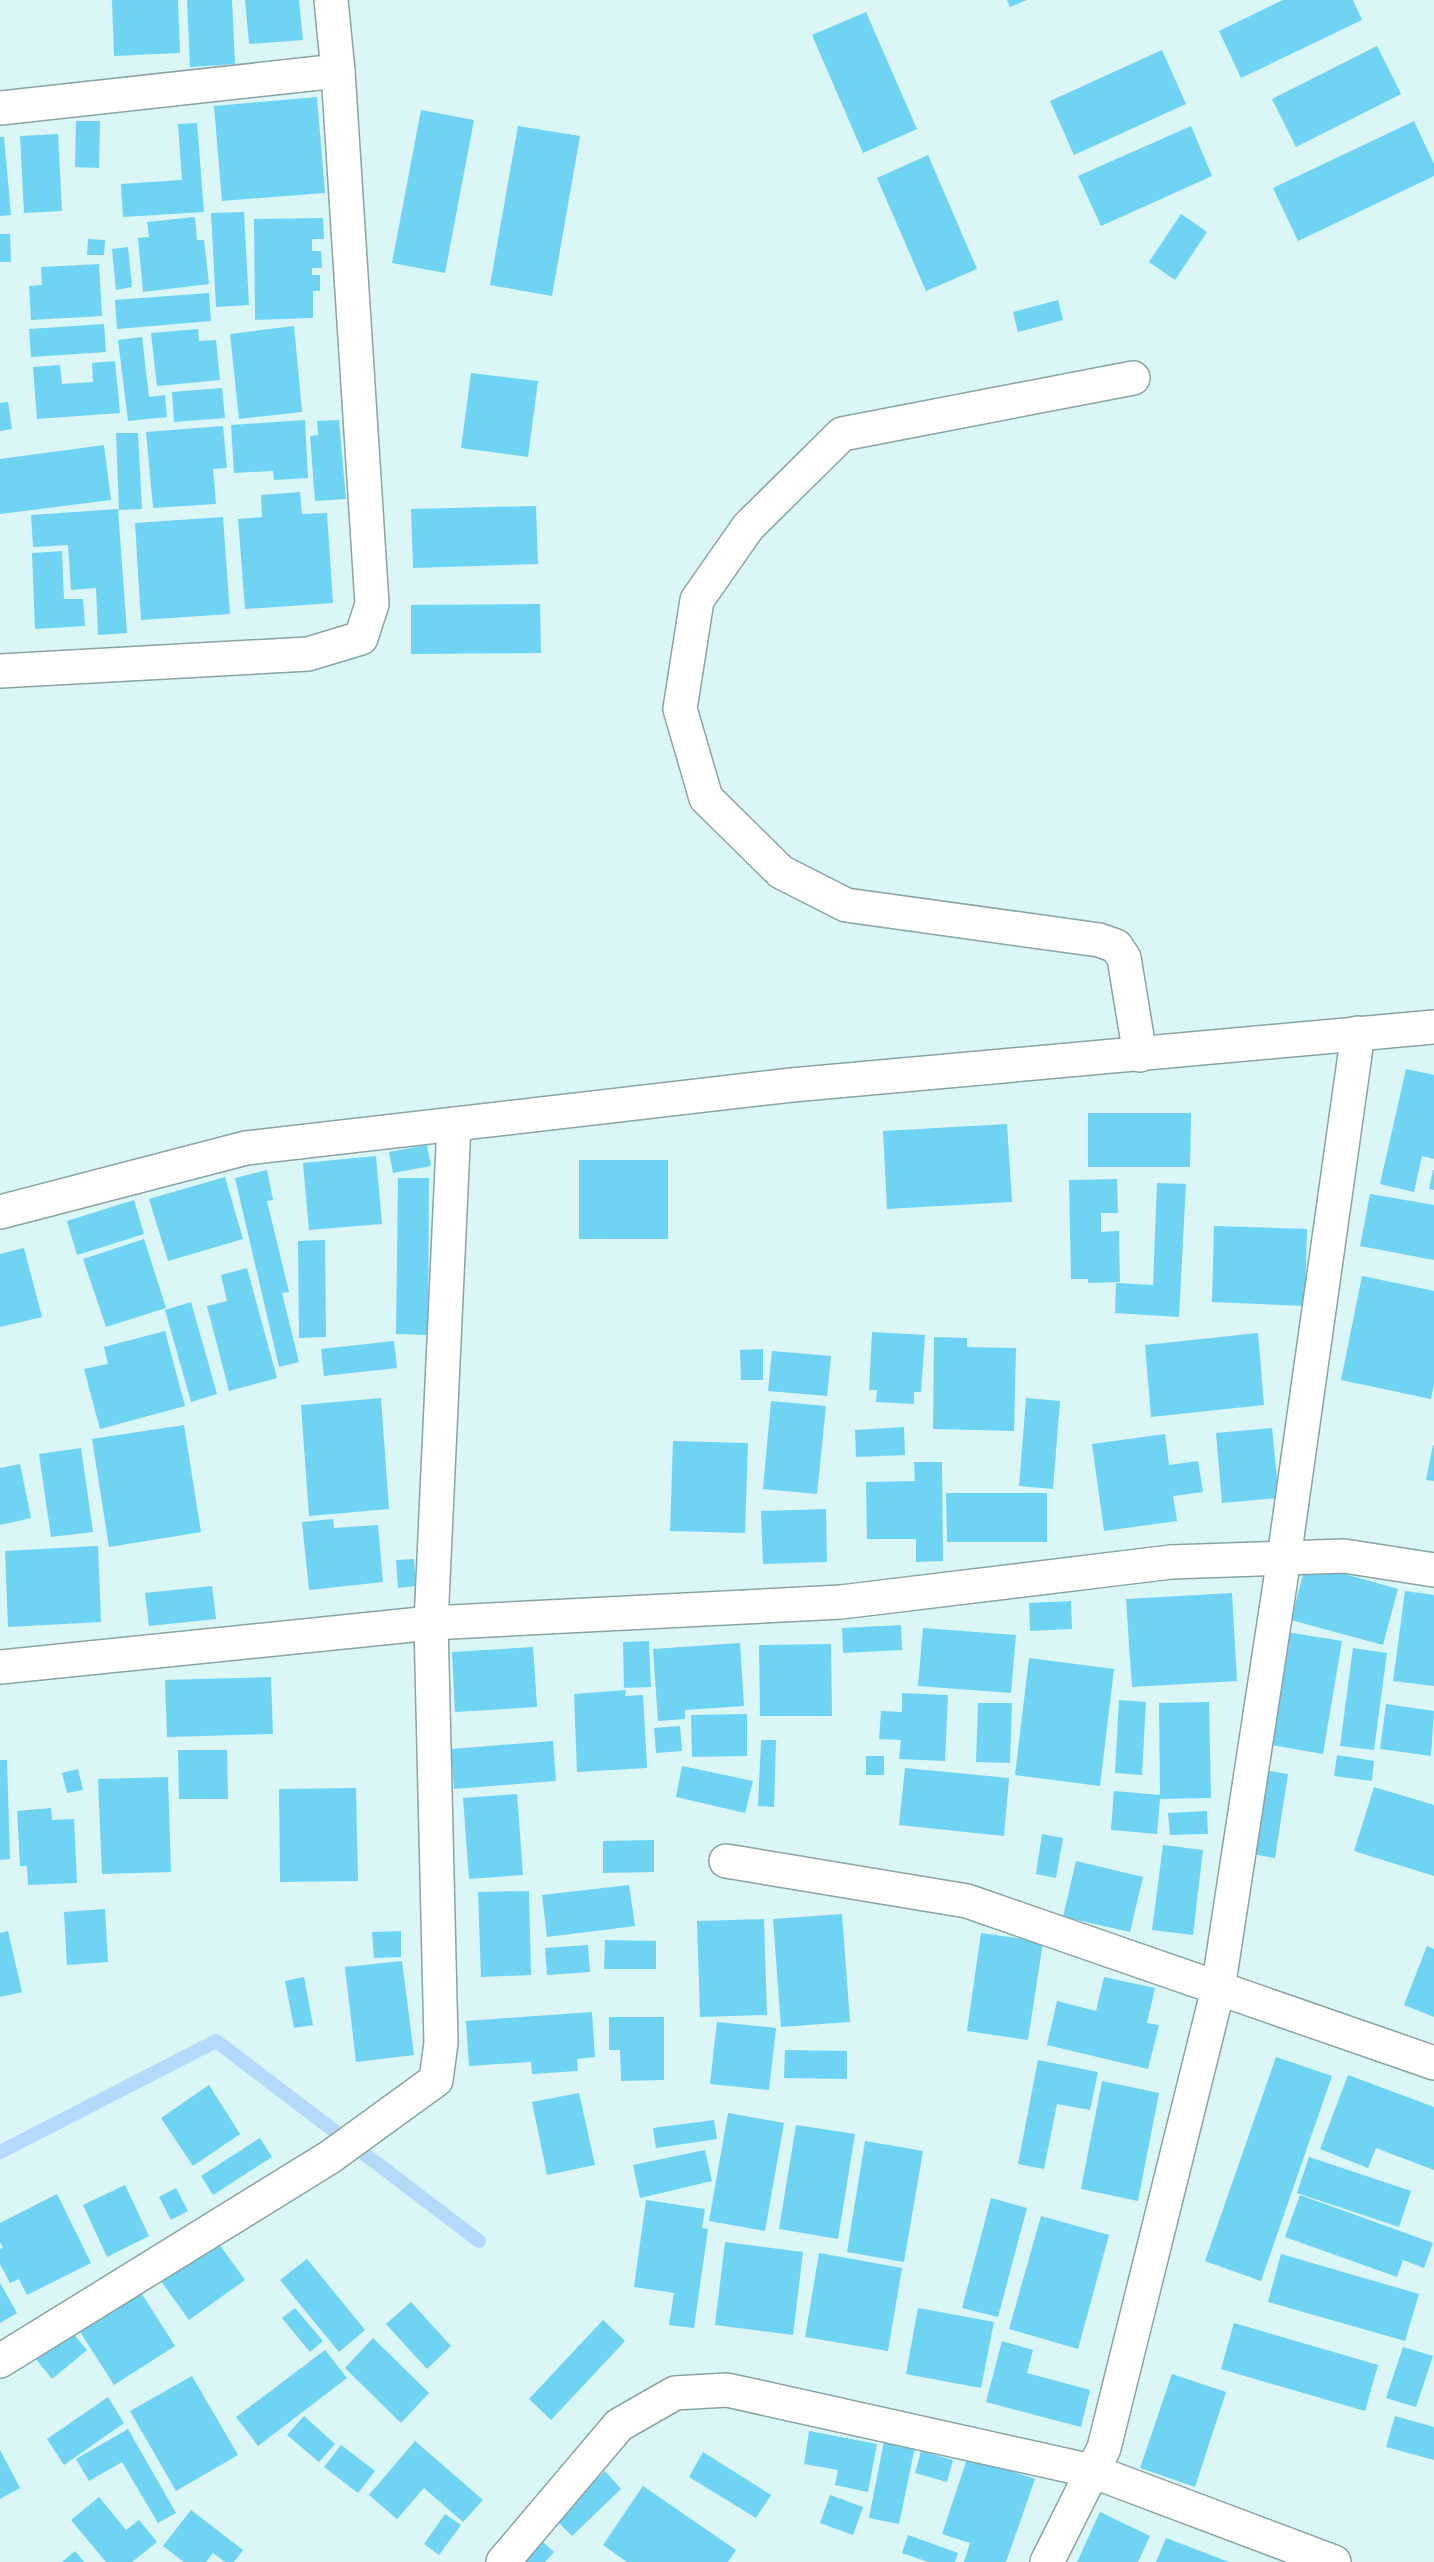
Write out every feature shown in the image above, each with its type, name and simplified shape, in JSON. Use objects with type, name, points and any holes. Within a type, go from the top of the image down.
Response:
[{"type":"street","points":[[0,671],[308,654],[361,638],[372,604],[338,71],[331,0]]},
{"type":"street","points":[[0,108],[338,71]]},
{"type":"street","points":[[1133,378],[842,434],[748,527],[697,600],[680,709],[706,798],[781,872],[846,905],[1099,940],[1116,946],[1124,958],[1140,1055]]},
{"type":"street","points":[[0,1212],[246,1148],[792,1085],[1434,1027]]},
{"type":"street","points":[[1047,2562],[1104,2448],[1218,1989],[1284,1558],[1358,1033]]},
{"type":"street","points":[[0,2361],[330,2157],[436,2080],[441,2043],[431,1623],[454,1124]]},
{"type":"street","points":[[0,1667],[431,1623],[841,1602],[1171,1562],[1344,1557],[1434,1570]]},
{"type":"street","points":[[726,1861],[967,1901],[1434,2063]]},
{"type":"street","points":[[503,2562],[619,2425],[675,2393],[727,2390],[1092,2471],[1334,2562]]},
{"type":"building","points":[[112,0],[178,0],[180,53],[114,56]]},
{"type":"building","points":[[187,0],[232,0],[235,64],[190,67]]},
{"type":"building","points":[[245,0],[299,0],[303,40],[249,44]]},
{"type":"building","points":[[1007,0],[1027,0],[1010,7]]},
{"type":"building","points":[[1283,0],[1353,0],[1362,20],[1241,78],[1219,31]]},
{"type":"building","points":[[866,12],[917,129],[863,153],[812,35]]},
{"type":"building","points":[[1377,46],[1401,94],[1296,147],[1272,99]]},
{"type":"building","points":[[1162,50],[1186,104],[1074,155],[1050,101]]},
{"type":"building","points":[[317,97],[325,193],[222,201],[214,106]]},
{"type":"building","points":[[421,110],[474,120],[445,273],[392,263]]},
{"type":"building","points":[[76,121],[100,121],[99,168],[75,167]]},
{"type":"building","points":[[1414,121],[1434,164],[1434,176],[1298,241],[1273,188]]},
{"type":"building","points":[[197,123],[204,212],[123,217],[121,184],[182,180],[178,124]]},
{"type":"building","points":[[518,126],[580,136],[552,296],[490,285]]},
{"type":"building","points":[[1191,126],[1212,176],[1101,226],[1078,176]]},
{"type":"building","points":[[58,134],[62,211],[24,213],[20,136]]},
{"type":"building","points":[[0,137],[4,137],[11,215],[0,216]]},
{"type":"building","points":[[928,155],[977,269],[926,291],[877,178]]},
{"type":"building","points":[[244,212],[249,305],[216,307],[211,213]]},
{"type":"building","points":[[1181,214],[1207,232],[1175,280],[1149,262]]},
{"type":"building","points":[[195,217],[197,240],[204,240],[209,284],[143,292],[138,238],[149,237],[147,222]]},
{"type":"building","points":[[323,218],[324,239],[312,239],[312,251],[321,251],[322,268],[312,268],[312,275],[320,275],[320,291],[313,291],[313,318],[255,320],[254,219]]},
{"type":"building","points":[[0,234],[10,234],[11,262],[0,262]]},
{"type":"building","points":[[88,239],[105,240],[104,255],[87,255]]},
{"type":"building","points":[[128,247],[132,287],[116,290],[112,249]]},
{"type":"building","points":[[99,264],[102,316],[31,320],[29,286],[42,285],[41,267]]},
{"type":"building","points":[[209,293],[211,321],[117,329],[115,300]]},
{"type":"building","points":[[1058,300],[1063,320],[1018,332],[1013,312]]},
{"type":"building","points":[[104,324],[106,352],[31,357],[29,329]]},
{"type":"building","points":[[294,326],[302,412],[239,419],[230,334]]},
{"type":"building","points":[[198,329],[199,341],[216,340],[220,380],[157,386],[151,333]]},
{"type":"building","points":[[142,337],[149,397],[165,395],[167,417],[128,421],[118,340]]},
{"type":"building","points":[[115,361],[120,413],[37,419],[33,367],[60,365],[62,384],[93,382],[92,363]]},
{"type":"building","points":[[471,373],[538,381],[528,457],[461,448]]},
{"type":"building","points":[[222,388],[225,418],[174,422],[172,392]]},
{"type":"building","points":[[8,402],[12,429],[0,431],[0,403]]},
{"type":"building","points":[[305,420],[308,478],[274,480],[273,471],[234,473],[231,425]]},
{"type":"building","points":[[339,420],[346,499],[315,501],[310,436],[318,435],[317,421]]},
{"type":"building","points":[[223,426],[227,468],[213,469],[216,504],[153,508],[146,432]]},
{"type":"building","points":[[116,433],[138,433],[142,509],[119,510]]},
{"type":"building","points":[[104,445],[111,500],[0,514],[0,459]]},
{"type":"building","points":[[300,492],[302,514],[327,513],[333,603],[245,609],[238,519],[262,517],[261,495]]},
{"type":"building","points":[[536,506],[538,564],[413,568],[411,509]]},
{"type":"building","points":[[118,509],[127,633],[98,635],[96,588],[71,590],[68,545],[33,547],[31,515]]},
{"type":"building","points":[[223,517],[230,614],[141,620],[135,523]]},
{"type":"building","points":[[62,551],[64,599],[83,599],[85,626],[35,629],[32,553]]},
{"type":"building","points":[[540,604],[541,653],[411,654],[411,605]]},
{"type":"building","points":[[1406,1069],[1434,1075],[1434,1159],[1422,1156],[1414,1192],[1380,1184]]},
{"type":"building","points":[[1088,1113],[1191,1113],[1190,1167],[1088,1167]]},
{"type":"building","points":[[1007,1124],[1012,1202],[887,1209],[883,1131]]},
{"type":"building","points":[[427,1145],[431,1166],[393,1173],[389,1152]]},
{"type":"building","points":[[376,1156],[382,1224],[309,1230],[303,1163]]},
{"type":"building","points":[[579,1160],[668,1160],[668,1239],[579,1239]]},
{"type":"building","points":[[267,1170],[273,1200],[267,1201],[289,1292],[282,1293],[299,1362],[279,1367],[235,1178]]},
{"type":"building","points":[[1434,1170],[1434,1190],[1429,1189]]},
{"type":"building","points":[[225,1177],[243,1239],[168,1261],[149,1199]]},
{"type":"building","points":[[398,1178],[429,1178],[428,1335],[396,1334]]},
{"type":"building","points":[[1117,1179],[1118,1213],[1101,1213],[1101,1232],[1119,1231],[1120,1282],[1088,1283],[1088,1279],[1071,1279],[1069,1180]]},
{"type":"building","points":[[1157,1183],[1186,1184],[1179,1317],[1115,1313],[1116,1283],[1153,1285]]},
{"type":"building","points":[[1370,1194],[1434,1205],[1434,1260],[1360,1246]]},
{"type":"building","points":[[134,1200],[144,1234],[77,1255],[67,1221]]},
{"type":"building","points":[[1214,1226],[1307,1229],[1305,1306],[1212,1302]]},
{"type":"building","points":[[144,1239],[166,1308],[106,1327],[83,1259]]},
{"type":"building","points":[[325,1240],[326,1337],[299,1338],[298,1241]]},
{"type":"building","points":[[24,1248],[42,1317],[0,1327],[0,1254]]},
{"type":"building","points":[[247,1268],[277,1378],[229,1391],[207,1306],[227,1301],[221,1275]]},
{"type":"building","points":[[1362,1276],[1434,1291],[1434,1384],[1431,1399],[1341,1380]]},
{"type":"building","points":[[191,1302],[217,1394],[191,1402],[165,1310]]},
{"type":"building","points":[[165,1331],[185,1406],[100,1429],[84,1369],[108,1364],[104,1347]]},
{"type":"building","points":[[872,1332],[925,1335],[921,1392],[914,1392],[914,1404],[876,1402],[877,1390],[869,1390]]},
{"type":"building","points":[[1258,1333],[1264,1405],[1151,1417],[1145,1345]]},
{"type":"building","points":[[934,1337],[967,1338],[967,1347],[1016,1348],[1014,1431],[933,1429]]},
{"type":"building","points":[[394,1341],[397,1368],[324,1376],[321,1349]]},
{"type":"building","points":[[763,1349],[763,1380],[741,1380],[740,1350]]},
{"type":"building","points":[[772,1351],[831,1356],[827,1396],[768,1391]]},
{"type":"building","points":[[381,1398],[389,1509],[309,1516],[301,1405]]},
{"type":"building","points":[[1026,1398],[1060,1401],[1053,1489],[1019,1486]]},
{"type":"building","points":[[771,1401],[826,1406],[817,1494],[763,1489]]},
{"type":"building","points":[[184,1425],[201,1532],[109,1547],[92,1439]]},
{"type":"building","points":[[904,1427],[905,1455],[856,1457],[855,1430]]},
{"type":"building","points":[[1272,1428],[1279,1498],[1222,1503],[1216,1433]]},
{"type":"building","points":[[1165,1434],[1169,1465],[1198,1461],[1203,1492],[1173,1496],[1177,1521],[1104,1531],[1092,1444]]},
{"type":"building","points":[[673,1441],[748,1443],[745,1533],[670,1531]]},
{"type":"building","points":[[1434,1445],[1434,1481],[1426,1480]]},
{"type":"building","points":[[81,1448],[93,1532],[51,1537],[39,1454]]},
{"type":"building","points":[[914,1462],[942,1462],[943,1561],[916,1562],[916,1539],[867,1539],[866,1482],[915,1481]]},
{"type":"building","points":[[20,1464],[31,1518],[0,1525],[0,1468]]},
{"type":"building","points":[[946,1493],[1047,1493],[1047,1542],[947,1542]]},
{"type":"building","points":[[826,1509],[827,1562],[763,1564],[761,1511]]},
{"type":"building","points":[[333,1519],[334,1528],[378,1525],[383,1582],[309,1590],[302,1522]]},
{"type":"building","points":[[98,1546],[101,1622],[8,1627],[5,1551]]},
{"type":"building","points":[[414,1559],[416,1586],[398,1588],[396,1560]]},
{"type":"building","points":[[1306,1563],[1398,1589],[1383,1645],[1291,1620]]},
{"type":"building","points":[[212,1586],[216,1619],[149,1626],[145,1593]]},
{"type":"building","points":[[1405,1591],[1434,1595],[1434,1686],[1393,1681]]},
{"type":"building","points":[[1232,1593],[1237,1681],[1132,1687],[1126,1599]]},
{"type":"building","points":[[1071,1601],[1072,1629],[1030,1631],[1029,1603]]},
{"type":"building","points":[[901,1625],[902,1650],[843,1653],[842,1628]]},
{"type":"building","points":[[923,1628],[1016,1635],[1011,1693],[918,1686]]},
{"type":"building","points":[[1286,1632],[1342,1641],[1323,1754],[1266,1744]]},
{"type":"building","points":[[649,1641],[651,1687],[624,1688],[623,1642]]},
{"type":"building","points":[[740,1643],[744,1706],[685,1710],[685,1719],[658,1721],[653,1649]]},
{"type":"building","points":[[831,1644],[832,1716],[760,1716],[759,1645]]},
{"type":"building","points":[[533,1647],[537,1707],[455,1712],[452,1652]]},
{"type":"building","points":[[1353,1648],[1387,1653],[1374,1750],[1340,1746]]},
{"type":"building","points":[[1029,1658],[1114,1669],[1100,1786],[1015,1775]]},
{"type":"building","points":[[271,1677],[273,1734],[167,1737],[165,1680]]},
{"type":"building","points":[[626,1690],[625,1696],[643,1695],[647,1768],[577,1772],[574,1694]]},
{"type":"building","points":[[902,1693],[948,1695],[945,1761],[899,1759],[901,1740],[879,1739],[881,1711],[902,1712]]},
{"type":"building","points":[[1119,1700],[1146,1702],[1142,1775],[1115,1773]]},
{"type":"building","points":[[1209,1702],[1211,1798],[1160,1799],[1157,1834],[1111,1830],[1114,1791],[1160,1795],[1159,1703]]},
{"type":"building","points":[[978,1703],[1012,1703],[1010,1763],[976,1762]]},
{"type":"building","points":[[1386,1704],[1434,1711],[1431,1756],[1380,1749]]},
{"type":"building","points":[[747,1714],[747,1756],[692,1757],[691,1715]]},
{"type":"building","points":[[680,1726],[682,1751],[656,1753],[654,1728]]},
{"type":"building","points":[[761,1740],[776,1740],[774,1807],[758,1806]]},
{"type":"building","points":[[553,1741],[556,1781],[454,1789],[451,1749]]},
{"type":"building","points":[[178,1750],[227,1750],[228,1799],[179,1799]]},
{"type":"building","points":[[1337,1755],[1374,1761],[1372,1781],[1334,1776]]},
{"type":"building","points":[[866,1756],[884,1756],[884,1775],[866,1775]]},
{"type":"building","points":[[0,1760],[7,1760],[10,1859],[0,1860]]},
{"type":"building","points":[[682,1766],[753,1781],[745,1813],[676,1797]]},
{"type":"building","points":[[905,1768],[1009,1778],[1004,1836],[899,1825]]},
{"type":"building","points":[[78,1769],[83,1790],[67,1793],[62,1773]]},
{"type":"building","points":[[1259,1769],[1288,1774],[1275,1858],[1245,1853]]},
{"type":"building","points":[[168,1777],[171,1872],[102,1874],[98,1779]]},
{"type":"building","points":[[1374,1787],[1434,1805],[1434,1876],[1354,1851]]},
{"type":"building","points":[[356,1788],[358,1881],[280,1882],[279,1789]]},
{"type":"building","points":[[517,1794],[523,1875],[469,1879],[463,1798]]},
{"type":"building","points":[[51,1808],[52,1820],[74,1819],[77,1883],[28,1885],[27,1866],[20,1866],[17,1811]]},
{"type":"building","points":[[1207,1811],[1208,1834],[1170,1835],[1168,1813]]},
{"type":"building","points":[[1042,1834],[1063,1838],[1056,1878],[1036,1874]]},
{"type":"building","points":[[654,1840],[654,1872],[603,1873],[603,1841]]},
{"type":"building","points":[[1163,1845],[1203,1850],[1193,1935],[1152,1930]]},
{"type":"building","points":[[1076,1861],[1143,1877],[1130,1932],[1063,1917]]},
{"type":"building","points":[[629,1885],[635,1926],[547,1937],[542,1895]]},
{"type":"building","points":[[529,1891],[531,1975],[481,1977],[478,1892]]},
{"type":"building","points":[[105,1909],[108,1962],[67,1965],[64,1912]]},
{"type":"building","points":[[842,1914],[850,2022],[781,2027],[773,1919]]},
{"type":"building","points":[[764,1919],[767,2015],[700,2017],[697,1921]]},
{"type":"building","points":[[8,1931],[22,1992],[0,1997],[0,1933]]},
{"type":"building","points":[[401,1931],[401,1957],[374,1958],[372,1932]]},
{"type":"building","points":[[981,1933],[1043,1942],[1028,2040],[967,2031]]},
{"type":"building","points":[[605,1940],[656,1941],[656,1969],[604,1969]]},
{"type":"building","points":[[588,1945],[590,1972],[547,1975],[545,1948]]},
{"type":"building","points":[[1427,1946],[1434,1949],[1434,2017],[1404,2005]]},
{"type":"building","points":[[402,1961],[414,2055],[356,2062],[345,1967]]},
{"type":"building","points":[[304,1977],[313,2025],[294,2028],[285,1981]]},
{"type":"building","points":[[1104,1977],[1155,1988],[1147,2023],[1159,2025],[1148,2069],[1047,2045],[1057,2001],[1096,2011]]},
{"type":"building","points":[[592,2012],[595,2057],[577,2059],[578,2071],[532,2074],[531,2062],[469,2066],[466,2021]]},
{"type":"building","points":[[609,2017],[664,2017],[664,2080],[621,2081],[620,2050],[609,2050]]},
{"type":"building","points":[[717,2022],[776,2028],[769,2090],[710,2084]]},
{"type":"building","points":[[785,2050],[847,2051],[847,2079],[784,2078]]},
{"type":"building","points":[[1276,2057],[1332,2076],[1261,2281],[1205,2261]]},
{"type":"building","points":[[1038,2060],[1098,2072],[1090,2110],[1057,2104],[1044,2169],[1018,2164]]},
{"type":"building","points":[[1348,2075],[1434,2107],[1434,2170],[1376,2148],[1368,2168],[1320,2149]]},
{"type":"building","points":[[1102,2081],[1159,2093],[1138,2201],[1081,2189]]},
{"type":"building","points":[[209,2085],[240,2134],[193,2166],[161,2118]]},
{"type":"building","points":[[579,2093],[595,2165],[547,2175],[532,2102]]},
{"type":"building","points":[[728,2113],[784,2123],[765,2231],[709,2221]]},
{"type":"building","points":[[714,2120],[717,2139],[656,2148],[653,2128]]},
{"type":"building","points":[[796,2125],[855,2134],[838,2239],[779,2229]]},
{"type":"building","points":[[260,2138],[272,2157],[213,2195],[201,2176]]},
{"type":"building","points":[[865,2141],[923,2151],[904,2262],[847,2252]]},
{"type":"building","points":[[705,2150],[712,2181],[640,2198],[633,2165]]},
{"type":"building","points":[[1309,2157],[1411,2191],[1399,2227],[1297,2193]]},
{"type":"building","points":[[125,2185],[149,2236],[107,2257],[83,2205]]},
{"type":"building","points":[[176,2188],[188,2211],[171,2220],[159,2197]]},
{"type":"building","points":[[57,2194],[91,2263],[27,2295],[19,2279],[10,2283],[0,2264],[0,2249],[3,2248],[0,2242],[0,2223]]},
{"type":"building","points":[[1300,2195],[1433,2243],[1424,2268],[1403,2260],[1397,2277],[1285,2237]]},
{"type":"building","points":[[991,2198],[1027,2208],[998,2317],[962,2308]]},
{"type":"building","points":[[646,2200],[705,2209],[702,2228],[708,2229],[694,2328],[669,2325],[674,2293],[634,2287]]},
{"type":"building","points":[[1041,2216],[1109,2235],[1078,2349],[1009,2329]]},
{"type":"building","points":[[214,2237],[245,2280],[189,2320],[158,2277]]},
{"type":"building","points":[[725,2242],[803,2252],[793,2335],[715,2325]]},
{"type":"building","points":[[819,2253],[902,2268],[888,2351],[805,2337]]},
{"type":"building","points":[[1281,2254],[1419,2294],[1405,2341],[1268,2302]]},
{"type":"building","points":[[307,2259],[365,2330],[339,2352],[280,2280]]},
{"type":"building","points":[[0,2283],[17,2313],[0,2323]]},
{"type":"building","points":[[138,2288],[175,2346],[114,2385],[77,2327]]},
{"type":"building","points":[[411,2302],[451,2346],[427,2369],[386,2324]]},
{"type":"building","points":[[295,2308],[323,2341],[310,2352],[282,2318]]},
{"type":"building","points":[[918,2308],[994,2322],[981,2388],[906,2374]]},
{"type":"building","points":[[603,2320],[625,2341],[551,2420],[529,2399]]},
{"type":"building","points":[[1234,2323],[1378,2365],[1365,2411],[1221,2369]]},
{"type":"building","points":[[70,2330],[87,2350],[52,2379],[36,2359]]},
{"type":"building","points":[[373,2338],[429,2393],[401,2423],[345,2368]]},
{"type":"building","points":[[1002,2341],[1033,2350],[1027,2373],[1090,2390],[1081,2427],[986,2402]]},
{"type":"building","points":[[1403,2347],[1433,2356],[1416,2407],[1386,2398]]},
{"type":"building","points":[[325,2350],[347,2378],[258,2446],[236,2417]]},
{"type":"building","points":[[1172,2374],[1226,2392],[1195,2487],[1140,2468]]},
{"type":"building","points":[[192,2376],[238,2455],[176,2491],[130,2411]]},
{"type":"building","points":[[108,2397],[124,2423],[64,2465],[47,2439]]},
{"type":"building","points":[[304,2416],[335,2444],[319,2462],[287,2435]]},
{"type":"building","points":[[1395,2416],[1434,2427],[1434,2460],[1386,2447]]},
{"type":"building","points":[[128,2429],[176,2513],[158,2523],[122,2462],[89,2481],[76,2459]]},
{"type":"building","points":[[809,2431],[877,2444],[868,2492],[835,2485],[838,2470],[804,2464]]},
{"type":"building","points":[[415,2441],[483,2500],[463,2522],[424,2488],[397,2519],[369,2495]]},
{"type":"building","points":[[884,2441],[915,2447],[899,2524],[869,2518]]},
{"type":"building","points":[[341,2445],[375,2471],[358,2493],[324,2467]]},
{"type":"building","points":[[0,2450],[20,2488],[0,2499]]},
{"type":"building","points":[[921,2451],[953,2460],[947,2482],[915,2473]]},
{"type":"building","points":[[703,2452],[771,2495],[756,2518],[689,2477]]},
{"type":"building","points":[[968,2456],[1035,2479],[1006,2562],[964,2562],[970,2543],[942,2534]]},
{"type":"building","points":[[605,2471],[621,2489],[572,2536],[555,2519]]},
{"type":"building","points":[[643,2486],[736,2550],[728,2562],[627,2562],[603,2545]]},
{"type":"building","points":[[830,2495],[863,2507],[853,2535],[820,2523]]},
{"type":"building","points":[[99,2497],[126,2530],[139,2520],[157,2542],[132,2562],[106,2562],[71,2520]]},
{"type":"building","points":[[191,2510],[243,2550],[234,2562],[225,2562],[213,2553],[206,2562],[184,2562],[163,2546]]},
{"type":"building","points":[[1100,2512],[1150,2536],[1138,2562],[1077,2562]]},
{"type":"building","points":[[445,2514],[461,2525],[439,2555],[424,2544]]},
{"type":"building","points":[[535,2535],[554,2552],[545,2562],[510,2562]]},
{"type":"building","points":[[908,2535],[958,2553],[955,2562],[928,2562],[902,2553]]},
{"type":"building","points":[[1166,2538],[1229,2562],[1156,2562]]},
{"type":"building","points":[[75,2551],[84,2562],[62,2562]]},
{"type":"waterway","points":[[0,2152],[216,2041],[479,2241]]}]
